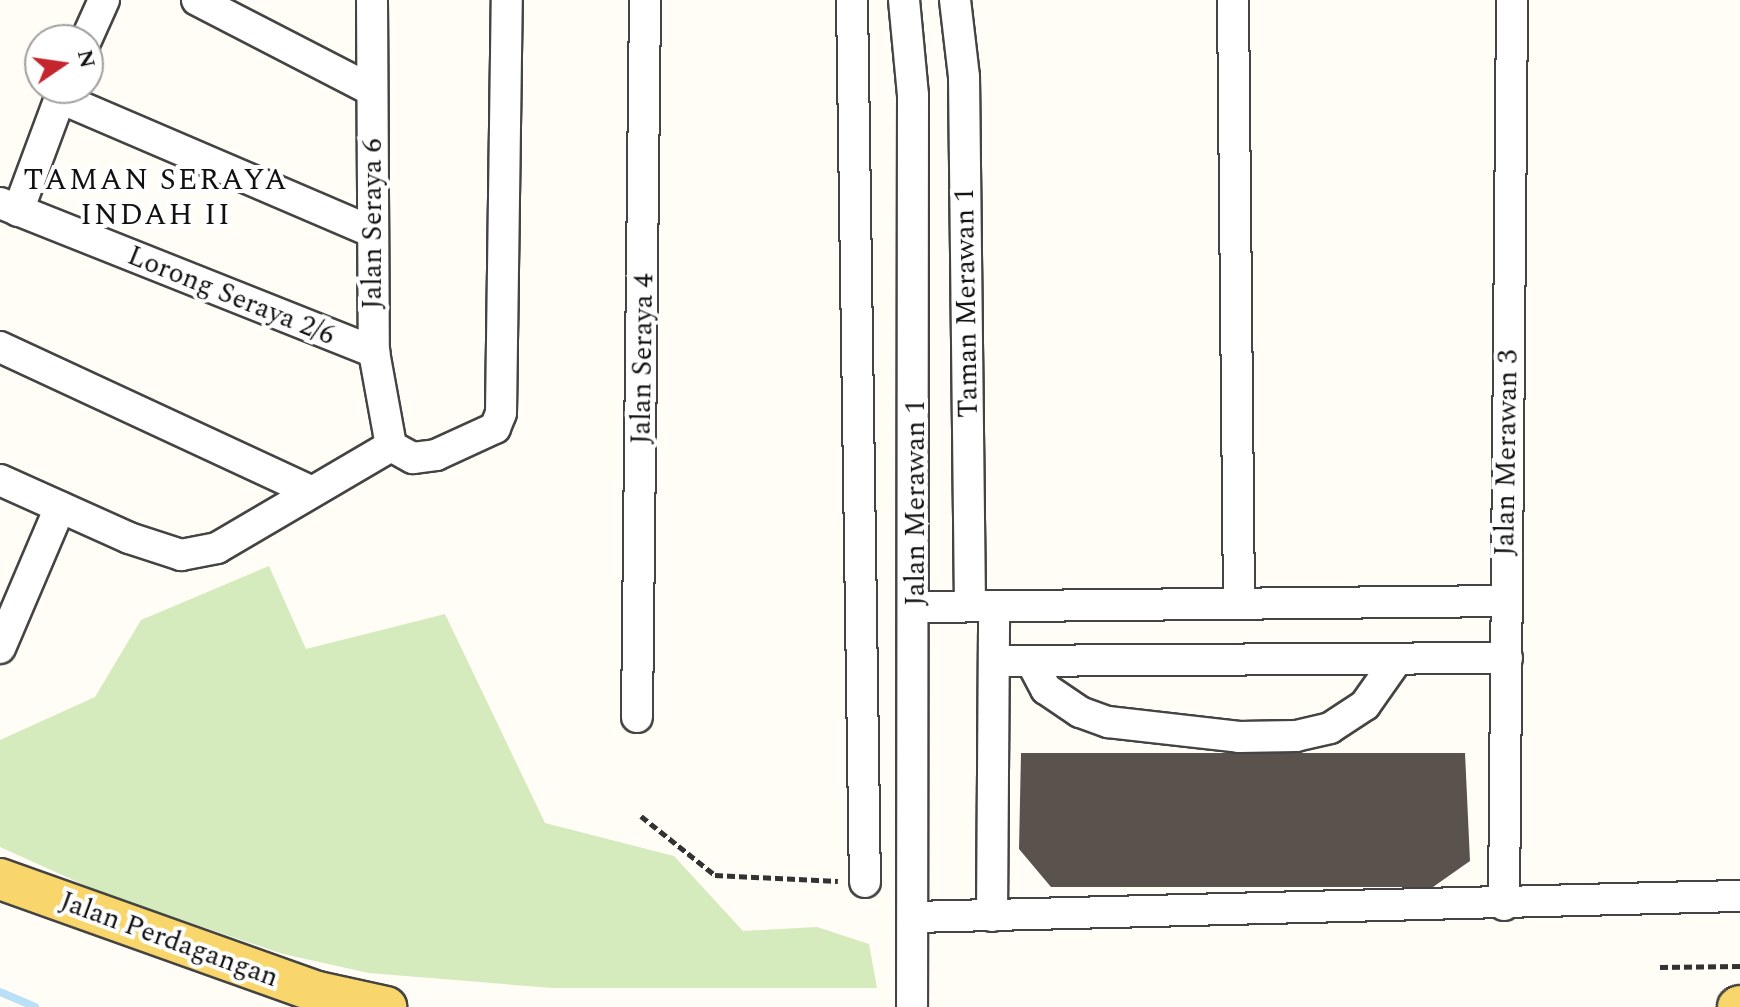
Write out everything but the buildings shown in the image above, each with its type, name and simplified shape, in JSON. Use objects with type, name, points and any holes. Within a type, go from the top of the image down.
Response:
[{"type":"main road","name":"Jalan Perdagangan","points":[[0,879],[318,992],[386,1007]]},
{"type":"street","points":[[93,24],[104,0]]},
{"type":"street","points":[[197,0],[371,90]]},
{"type":"street","name":"Jalan Seraya 6","points":[[372,0],[374,352],[391,446]]},
{"type":"street","points":[[0,480],[181,555],[217,548],[308,490],[391,446],[413,458],[436,455],[495,428],[501,413],[507,0]]},
{"type":"street","name":"Jalan Seraya 4","points":[[637,717],[645,0]]},
{"type":"street","points":[[852,0],[865,882]]},
{"type":"street","name":"Jalan Merawan 1","points":[[904,0],[913,95],[917,607],[912,1007]]},
{"type":"street","name":"Taman Merawan 1","points":[[955,0],[964,77],[982,606],[994,661],[992,916]]},
{"type":"street","points":[[1233,0],[1239,604]]},
{"type":"street","name":"Jalan Merawan 3","points":[[1504,905],[1512,0]]},
{"type":"street","points":[[9,207],[57,104]]},
{"type":"street","points":[[87,104],[373,232]]},
{"type":"street","name":"Lorong Seraya 2/6","points":[[9,207],[374,352]]},
{"type":"street","points":[[0,347],[308,490]]},
{"type":"street","points":[[0,648],[60,507]]},
{"type":"street","points":[[917,607],[1505,601]]},
{"type":"street","points":[[994,661],[1507,658]]},
{"type":"street","points":[[1031,661],[1046,689],[1080,712],[1108,722],[1239,737],[1296,736],[1330,728],[1365,705],[1396,661]]},
{"type":"street","points":[[914,917],[1504,905],[1740,896]]},
{"type":"path","points":[[641,816],[715,875],[865,882]]},
{"type":"path","points":[[1660,967],[1740,966]]},
{"type":"green space","points":[[269,566],[306,649],[445,614],[545,823],[674,856],[743,931],[817,927],[869,944],[877,988],[552,988],[369,973],[283,954],[102,893],[0,847],[0,740],[95,697],[141,620]]},
{"type":"waterway","points":[[0,992],[35,1007]]},
{"type":"district","name":"TAMAN SERAYA INDAH II","points":[[156,197]]}]
